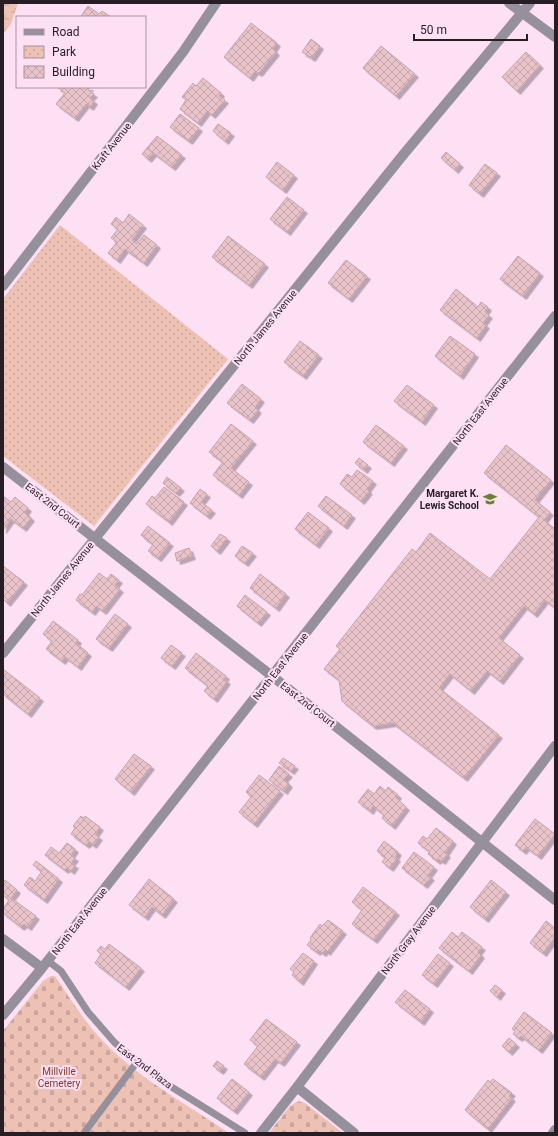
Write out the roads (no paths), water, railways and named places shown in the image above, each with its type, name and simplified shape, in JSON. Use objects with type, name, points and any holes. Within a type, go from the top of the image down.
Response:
[{"type":"street","name":"Kraft Avenue","points":[[3,286],[183,52],[216,3]]},
{"type":"street","points":[[509,3],[555,37]]},
{"type":"street","name":"North James Avenue","points":[[3,653],[403,155],[530,3]]},
{"type":"street","name":"North East Avenue","points":[[3,1015],[45,965],[555,316]]},
{"type":"street","name":"East 2nd Court","points":[[3,467],[272,676],[555,900]]},
{"type":"street","name":"North Gray Avenue","points":[[261,1133],[555,746]]},
{"type":"street","name":"East 2nd Plaza","points":[[3,939],[45,965]]},
{"type":"street","points":[[297,1087],[354,1133]]},
{"type":"lane","name":"East 2nd Plaza","points":[[45,965],[61,971],[88,1012],[115,1043],[137,1062],[162,1081],[245,1133]]},
{"type":"lane","points":[[84,1133],[137,1062]]},
{"type":"place","name":"Margaret K. Lewis School","points":[[490,499]]},
{"type":"park label","name":"Millville Cemetery","points":[[59,1076]]}]
